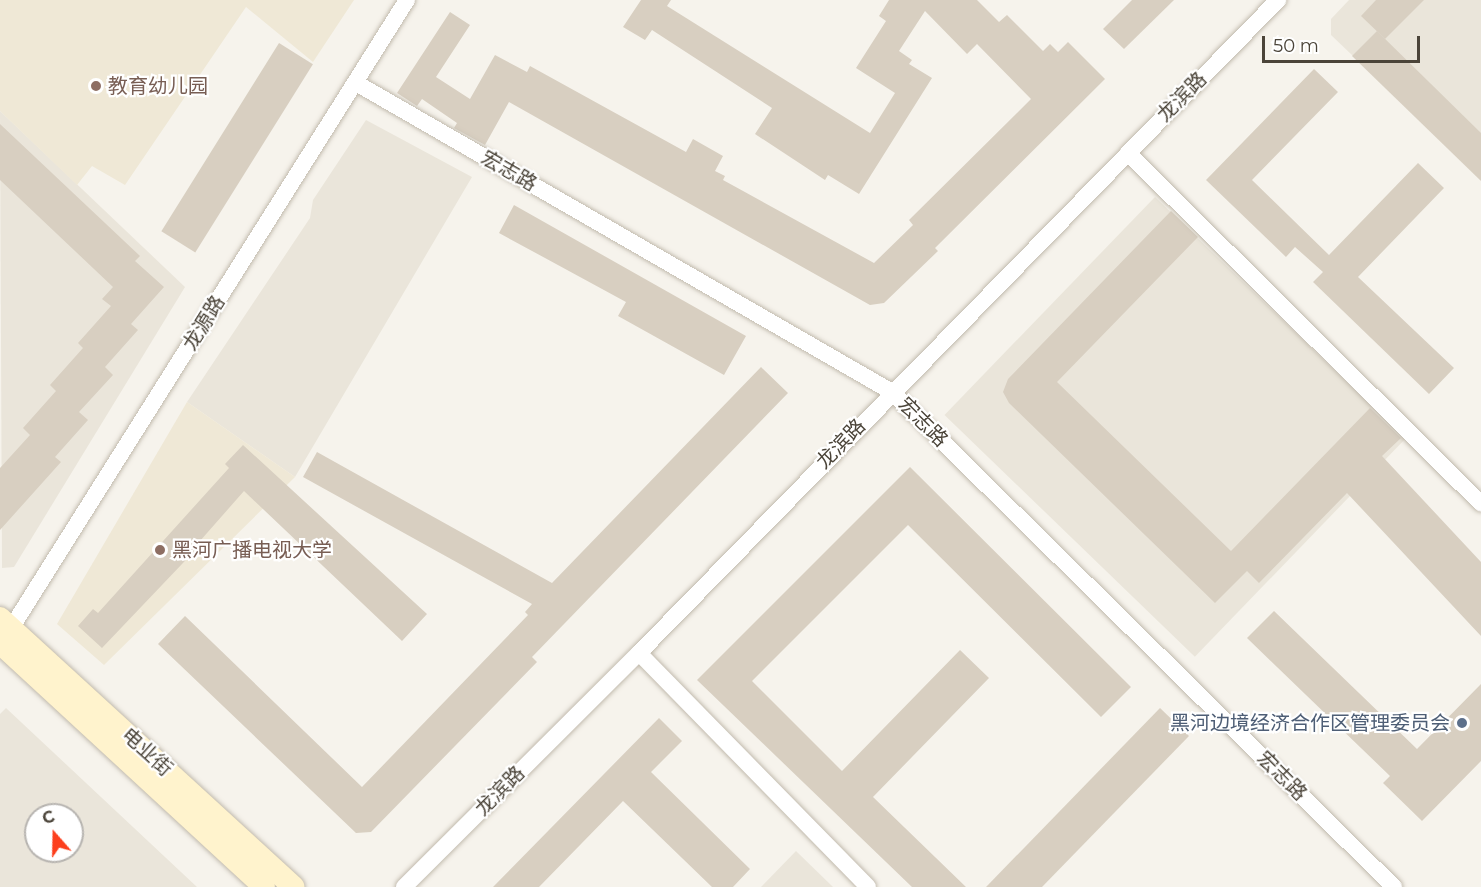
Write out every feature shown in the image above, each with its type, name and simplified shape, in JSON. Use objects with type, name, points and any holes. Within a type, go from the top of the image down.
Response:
[{"type":"street","name":"龙源路","points":[[3,636],[408,0]]},
{"type":"street","name":"龙滨路","points":[[404,887],[639,653],[1278,0]]},
{"type":"street","name":"宏志路","points":[[356,83],[892,392],[1394,887]]},
{"type":"street","points":[[1128,153],[1481,503]]},
{"type":"street","name":"电业街","points":[[3,636],[264,887]]},
{"type":"street","name":"电业街","points":[[3,636],[294,887]]},
{"type":"street","points":[[639,653],[868,887]]},
{"type":"shaded area","name":"教育幼儿园","points":[[0,0],[354,0],[313,62],[246,7],[125,185],[92,166],[77,185],[0,111]]},
{"type":"shaded area","points":[[1349,0],[1481,0],[1481,178],[1331,35],[1331,19]]},
{"type":"shaded area","points":[[0,111],[185,287],[14,567],[2,568]]},
{"type":"shaded area","points":[[366,120],[472,177],[295,477],[187,402],[310,218],[313,200]]},
{"type":"shaded area","points":[[1155,197],[1405,439],[1195,657],[945,415]]},
{"type":"shaded area","name":"黑河广播电视大学","points":[[187,402],[295,477],[104,665],[57,624]]},
{"type":"shaded area","points":[[6,708],[197,887],[0,887],[0,714]]},
{"type":"shaded area","points":[[796,851],[833,887],[761,887]]},
{"type":"building","points":[[641,0],[671,0],[667,6],[870,133],[895,93],[856,68],[886,21],[879,16],[889,0],[977,0],[999,22],[1007,15],[1043,51],[1050,44],[1058,52],[1068,42],[1105,79],[935,248],[938,251],[884,303],[870,305],[509,102],[485,145],[454,128],[457,123],[422,99],[417,106],[397,93],[450,12],[470,25],[436,77],[470,99],[495,55],[527,72],[530,66],[686,152],[693,139],[723,156],[715,171],[725,176],[723,180],[874,263],[913,225],[909,220],[1031,99],[977,44],[967,54],[925,11],[899,51],[912,60],[909,64],[932,78],[859,194],[828,175],[825,180],[755,134],[772,108],[652,30],[645,40],[623,27]]},
{"type":"building","points":[[1132,0],[1174,0],[1124,49],[1103,29]]},
{"type":"building","points":[[1376,0],[1424,0],[1385,39],[1361,16]]},
{"type":"building","points":[[1377,31],[1481,133],[1481,181],[1352,56]]},
{"type":"building","points":[[279,43],[313,64],[195,252],[161,231]]},
{"type":"building","points":[[1314,69],[1338,92],[1252,180],[1329,255],[1418,163],[1444,188],[1358,277],[1454,368],[1429,394],[1313,282],[1323,272],[1295,247],[1286,257],[1206,180]]},
{"type":"building","points":[[0,124],[140,256],[135,261],[164,287],[131,324],[138,330],[105,367],[113,375],[79,412],[88,420],[55,457],[61,462],[0,530],[0,468],[30,435],[23,428],[56,391],[50,385],[83,348],[78,343],[111,306],[102,299],[113,287],[0,180]]},
{"type":"building","points":[[514,205],[746,336],[724,375],[618,316],[626,302],[499,233]]},
{"type":"building","points":[[1171,211],[1198,237],[1057,382],[1231,551],[1370,408],[1401,438],[1382,456],[1481,562],[1481,636],[1347,493],[1259,583],[1247,571],[1215,603],[1009,403],[1003,392],[1008,379]]},
{"type":"building","points":[[761,367],[788,393],[532,657],[537,662],[371,832],[356,833],[158,644],[185,616],[362,787],[528,615],[525,612],[532,604],[303,477],[317,452],[552,583]]},
{"type":"building","points":[[243,445],[427,614],[402,641],[244,491],[200,541],[202,543],[102,648],[78,626],[93,609],[98,613],[229,468],[225,464]]},
{"type":"building","points":[[910,467],[1131,687],[1101,717],[908,525],[752,681],[842,771],[960,650],[989,678],[873,797],[966,887],[912,887],[697,680]]},
{"type":"building","points":[[1274,611],[1417,749],[1481,684],[1481,761],[1422,821],[1383,783],[1390,776],[1247,638]]},
{"type":"building","points":[[1160,708],[1189,736],[1042,887],[986,887]]},
{"type":"building","points":[[659,718],[682,741],[651,772],[750,869],[733,887],[712,887],[623,801],[539,887],[493,887]]},
{"type":"place","name":"教育幼儿园","points":[[96,86]]},
{"type":"place","name":"黑河广播电视大学","points":[[160,550]]},
{"type":"place","name":"黑河边境经济合作区管理委员会","points":[[1462,723]]}]
